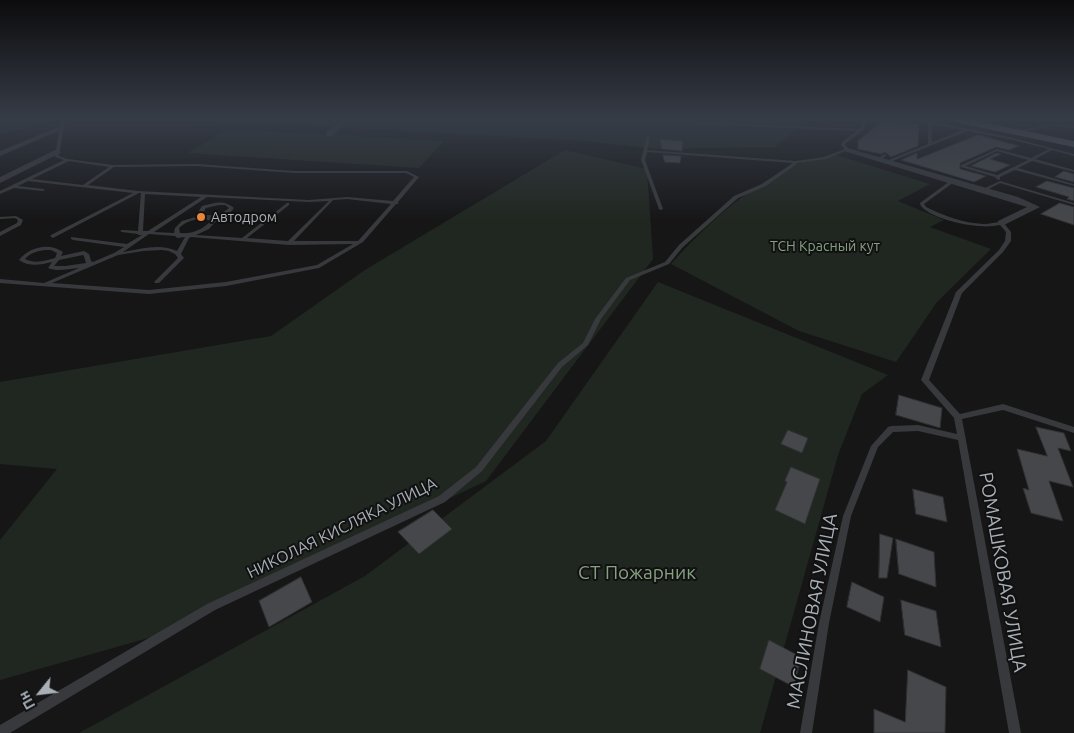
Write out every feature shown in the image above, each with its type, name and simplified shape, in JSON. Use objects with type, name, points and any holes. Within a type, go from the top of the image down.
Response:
[{"type":"street","points":[[0,180],[56,153]]},
{"type":"street","points":[[867,153],[1035,207],[1002,223]]},
{"type":"lane","points":[[0,281],[149,292],[226,284],[319,266],[361,241],[416,180],[415,174],[407,172],[294,172],[197,165],[112,166],[68,160],[57,157],[58,153]]},
{"type":"lane","points":[[645,153],[643,160],[661,209]]},
{"type":"lane","points":[[675,153],[796,162]]},
{"type":"lane","name":"НИКОЛАЯ КИСЛЯКА УЛИЦА","points":[[0,732],[211,607],[442,499],[479,469],[560,365],[586,344],[598,319],[628,279],[667,262],[736,197],[764,185],[796,162],[825,158],[837,153]]},
{"type":"lane","points":[[884,159],[902,153]]},
{"type":"lane","points":[[990,153],[962,166],[1074,204]]},
{"type":"lane","points":[[1009,153],[1074,171]]},
{"type":"lane","points":[[983,190],[1014,168],[1044,153]]},
{"type":"lane","points":[[0,193],[68,160]]},
{"type":"lane","points":[[84,186],[112,166]]},
{"type":"lane","points":[[1014,168],[1074,185]]},
{"type":"lane","points":[[28,180],[140,192],[331,201],[347,198],[396,203]]},
{"type":"lane","points":[[952,182],[922,204],[924,208],[984,226],[1002,223],[1009,232],[1008,241],[1001,251],[959,292],[925,380],[958,417],[1003,407],[1074,430]]},
{"type":"lane","points":[[15,187],[43,190]]},
{"type":"lane","points":[[140,192],[140,234]]},
{"type":"lane","points":[[53,236],[140,192]]},
{"type":"lane","points":[[43,284],[116,254],[148,235],[205,195]]},
{"type":"lane","points":[[289,243],[331,201]]},
{"type":"lane","points":[[157,282],[180,258],[179,253],[187,237],[213,224],[214,221],[206,217],[200,214],[204,207],[219,204],[232,206],[230,212],[224,214],[206,217],[184,222],[177,228],[176,236]]},
{"type":"lane","points":[[242,240],[287,204]]},
{"type":"lane","points":[[0,218],[16,217],[20,220],[19,224],[0,234]]},
{"type":"lane","points":[[122,231],[148,235],[289,243],[361,241]]},
{"type":"lane","points":[[73,238],[129,246]]},
{"type":"lane","points":[[93,264],[51,268],[57,258],[60,252],[46,248],[29,254],[22,260],[29,264],[57,258],[84,252],[87,254],[88,262],[93,264]]},
{"type":"lane","points":[[116,254],[157,248],[173,249],[179,253]]},
{"type":"lane","name":"РОМАШКОВАЯ УЛИЦА","points":[[958,417],[1015,733]]},
{"type":"lane","name":"МАСЛИНОВАЯ УЛИЦА","points":[[806,733],[824,623],[847,516],[875,446],[891,429],[918,428],[962,438]]},
{"type":"green space","points":[[190,153],[433,153],[419,168]]},
{"type":"green space","points":[[560,153],[579,153],[647,169],[653,259],[486,481],[166,633],[0,680],[0,540],[57,469],[0,464],[0,382],[271,336],[365,270]]},
{"type":"green space","name":"ТСН Красный кут","points":[[833,154],[930,184],[898,201],[944,220],[930,227],[991,249],[937,302],[896,362],[799,331],[671,264],[726,210],[756,187],[794,166]]},
{"type":"green space","name":"СТ Пожарник","points":[[658,282],[888,375],[862,394],[838,455],[760,733],[79,733],[365,576],[546,441]]},
{"type":"building","points":[[886,153],[900,153],[891,157]]},
{"type":"building","points":[[917,153],[917,159],[932,153],[982,153],[960,163],[960,169],[986,176],[974,182],[901,160]]},
{"type":"building","points":[[997,153],[1001,154],[990,159],[1010,165],[995,172],[971,166]]},
{"type":"building","points":[[663,155],[681,156],[680,163],[665,162]]},
{"type":"building","points":[[1064,171],[1074,174],[1074,182],[1055,177]]},
{"type":"building","points":[[1047,181],[1074,188],[1074,201],[1067,199],[1069,197],[1036,187]]},
{"type":"building","points":[[1060,203],[1074,207],[1074,225],[1041,214]]},
{"type":"building","points":[[899,395],[942,408],[940,428],[896,415]]},
{"type":"building","points":[[1036,427],[1064,433],[1071,451],[1058,448],[1073,487],[1049,481],[1063,521],[1031,513],[1023,488],[1029,490],[1017,449],[1047,456]]},
{"type":"building","points":[[788,430],[808,438],[802,453],[781,444]]},
{"type":"building","points":[[791,467],[820,479],[805,524],[775,510]]},
{"type":"building","points":[[913,489],[943,497],[947,522],[916,514]]},
{"type":"building","points":[[433,510],[452,529],[419,554],[398,532]]},
{"type":"building","points":[[880,534],[893,538],[887,578],[879,578]]},
{"type":"building","points":[[896,539],[934,552],[936,587],[899,574]]},
{"type":"building","points":[[301,577],[312,602],[269,627],[259,601]]},
{"type":"building","points":[[852,582],[884,597],[880,622],[847,607]]},
{"type":"building","points":[[901,600],[936,611],[941,647],[905,635]]},
{"type":"building","points":[[769,640],[801,657],[794,687],[760,669]]},
{"type":"building","points":[[908,670],[946,687],[945,733],[874,733],[874,709],[905,722]]},
{"type":"place","name":"Автодром","points":[[201,217]]}]
